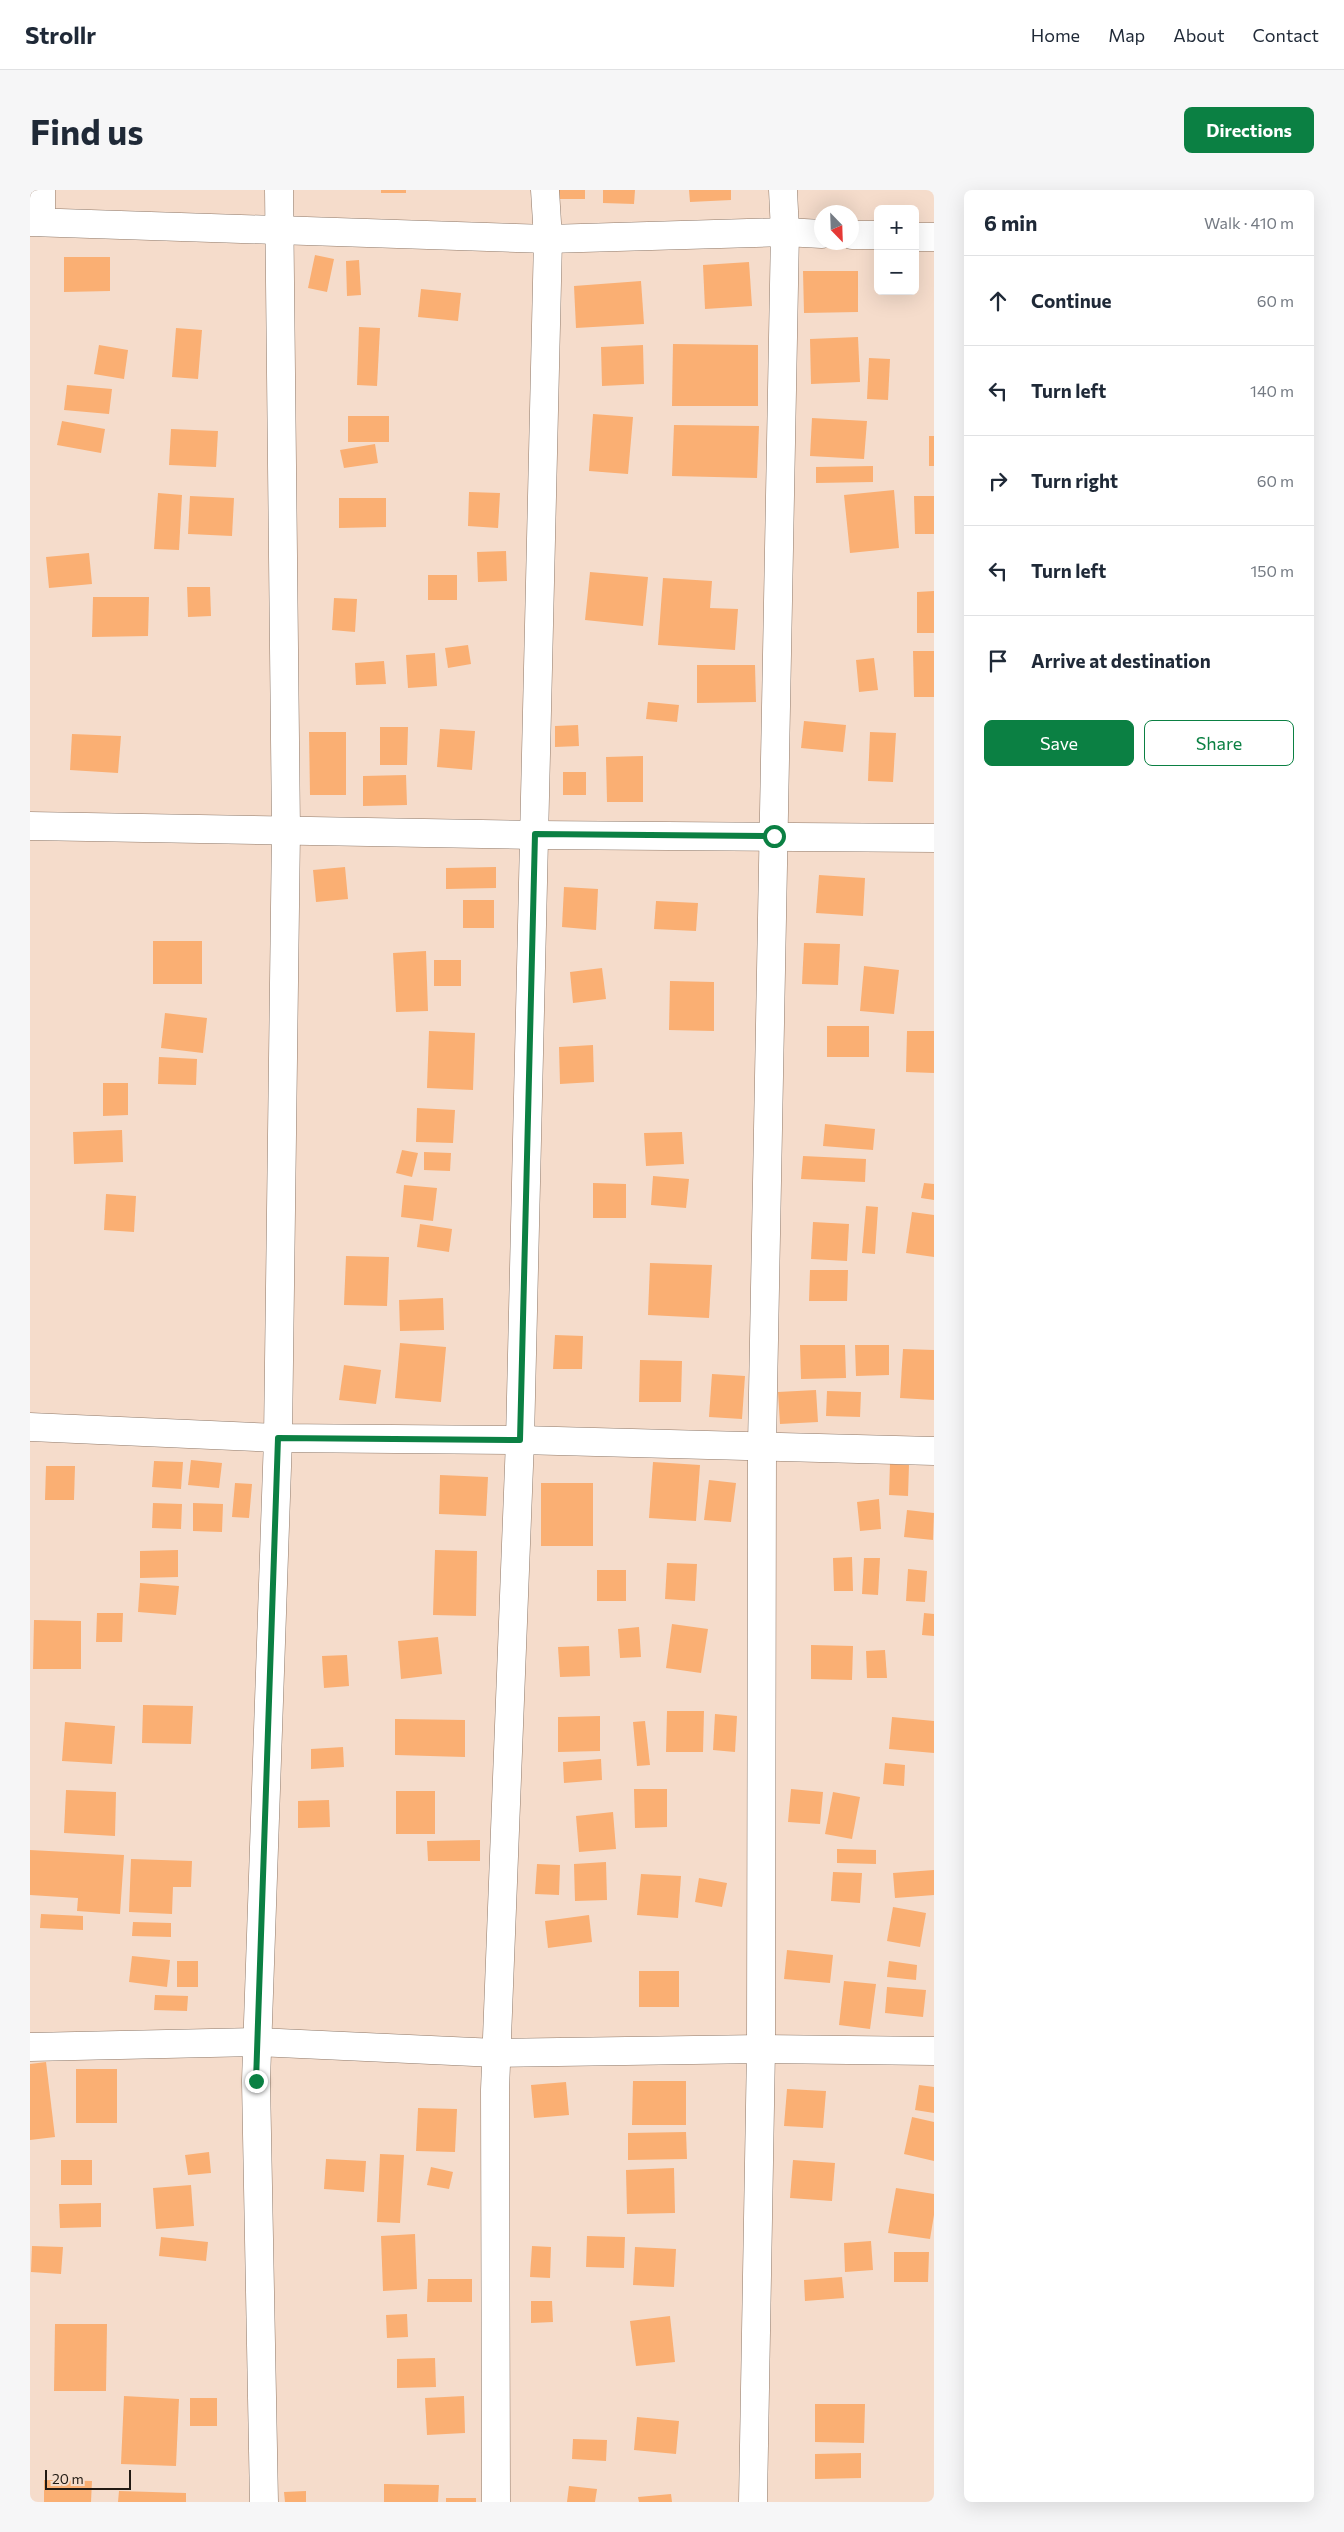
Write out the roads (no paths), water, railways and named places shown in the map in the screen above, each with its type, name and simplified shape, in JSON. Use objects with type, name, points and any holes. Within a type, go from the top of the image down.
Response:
[{"type":"street","points":[[41,190],[35,222],[548,239],[785,232],[814,234]]},
{"type":"street","points":[[264,2502],[256,2091],[278,1438],[286,831],[279,190]]},
{"type":"street","points":[[496,2502],[496,2053],[520,1440],[548,239],[545,190]]},
{"type":"street","points":[[753,2502],[761,2049],[762,1446],[785,232],[783,190]]},
{"type":"street","points":[[859,235],[874,236]]},
{"type":"street","points":[[919,237],[934,237]]},
{"type":"street","points":[[30,826],[286,831],[934,838]]},
{"type":"street","points":[[30,1426],[278,1438],[520,1440],[934,1450]]},
{"type":"street","points":[[30,2048],[257,2042],[496,2053],[761,2049],[934,2051]]}]
